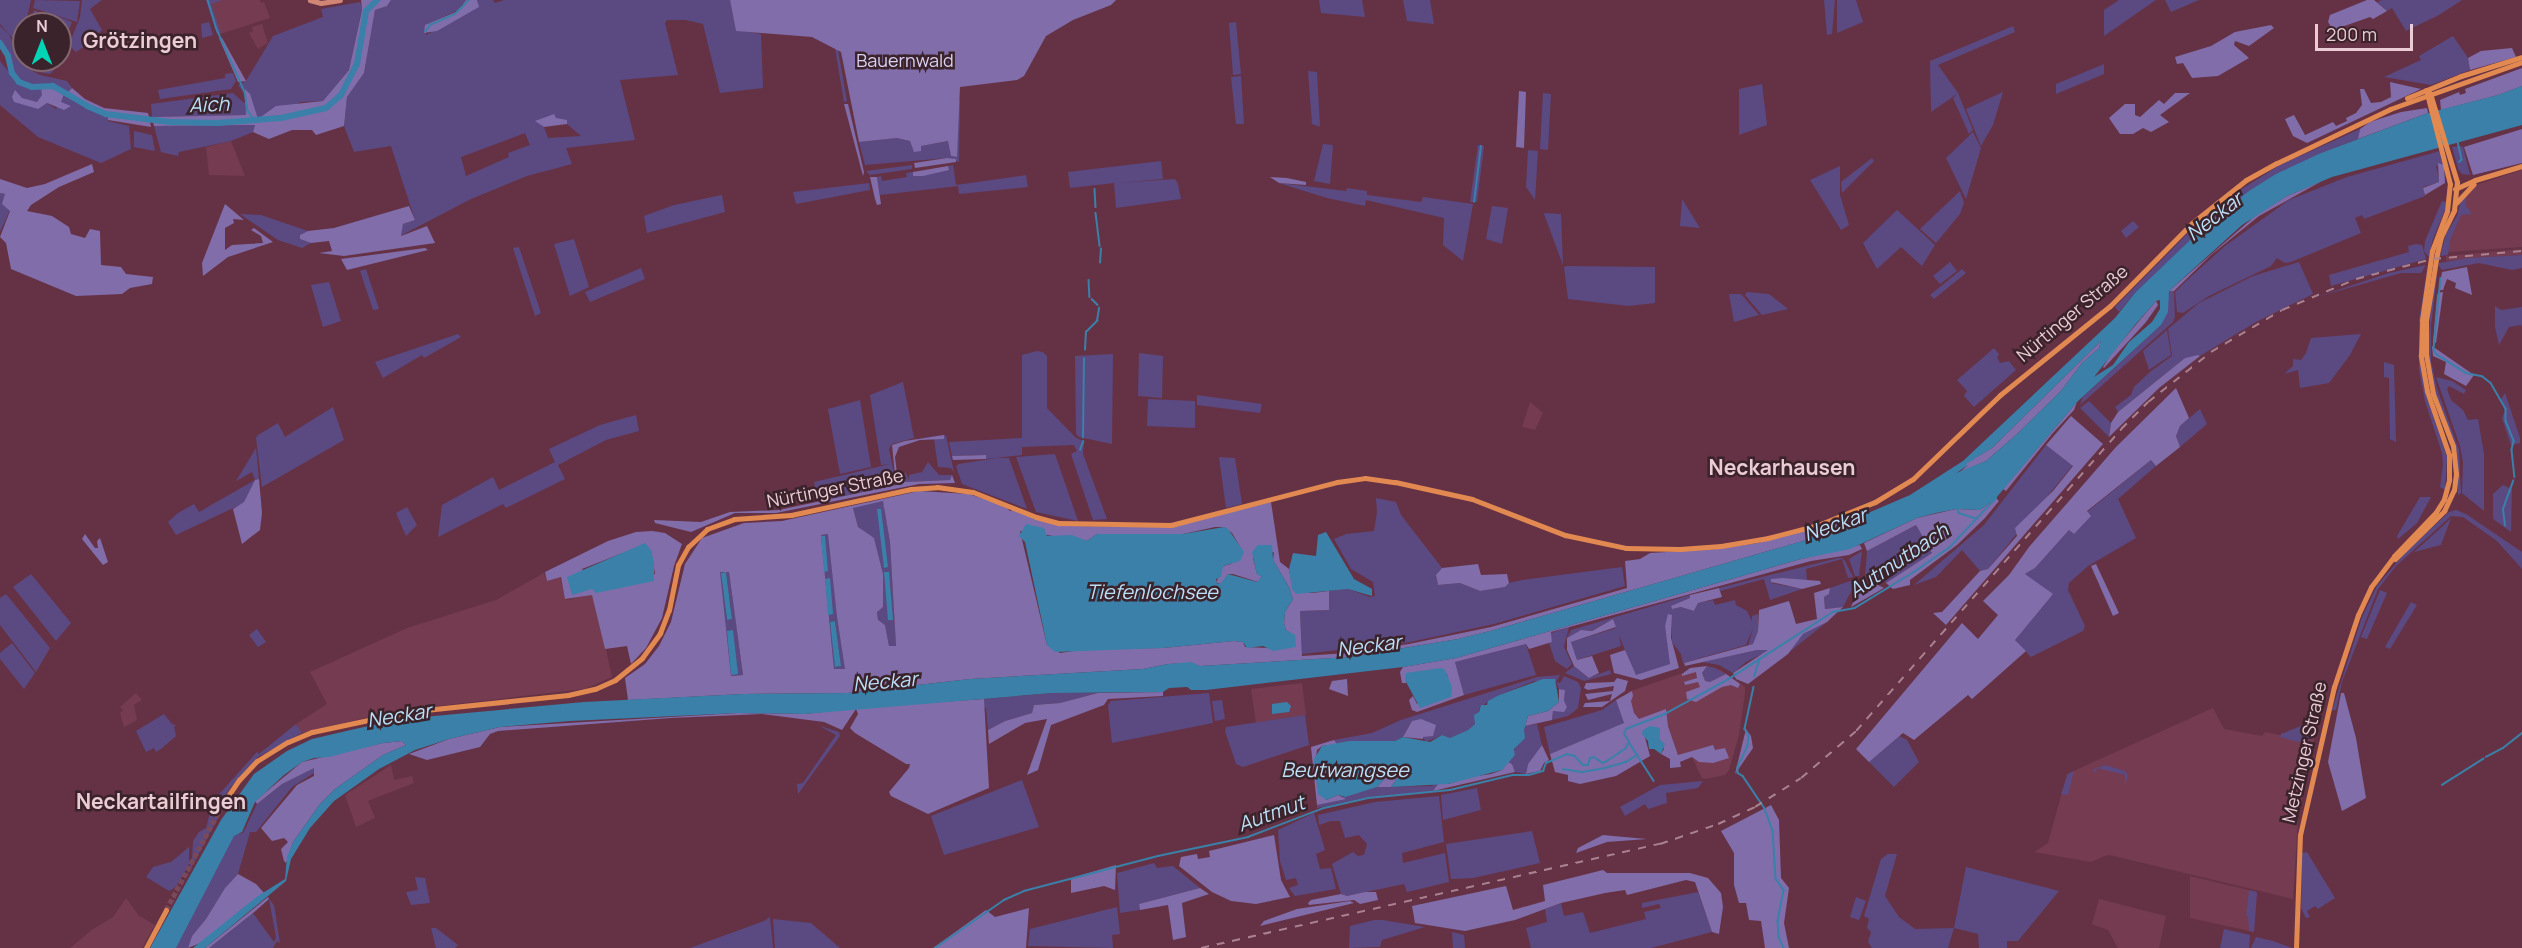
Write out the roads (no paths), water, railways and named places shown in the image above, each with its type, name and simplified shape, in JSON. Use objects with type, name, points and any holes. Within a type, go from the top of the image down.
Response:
[{"type":"main road","points":[[310,0],[321,3],[340,0]]},
{"type":"main road","points":[[2428,92],[2522,60]]},
{"type":"main road","points":[[2432,101],[2438,92],[2482,72]]},
{"type":"main road","points":[[2428,92],[2449,87]]},
{"type":"main road","points":[[2428,92],[2450,164],[2455,173],[2455,205]]},
{"type":"main road","name":"Nürtinger Straße","points":[[2390,109],[2428,92]]},
{"type":"main road","name":"Nürtinger Straße","points":[[224,802],[239,780],[257,761],[276,748],[305,734],[406,712],[568,695],[595,689],[615,680],[642,658],[660,633],[669,610],[678,565],[691,543],[707,529],[734,519],[791,515],[915,488],[956,488],[1059,523],[1165,525],[1194,521],[1342,481],[1371,478],[1478,500],[1580,539],[1619,547],[1659,549],[1730,545],[1793,532],[1858,509],[1907,484],[1931,464],[2020,376],[2112,304],[2186,229],[2227,193],[2277,163],[2428,92]]},
{"type":"main road","points":[[2413,99],[2432,101]]},
{"type":"main road","points":[[2450,164],[2450,184],[2456,190]]},
{"type":"main road","points":[[2456,190],[2486,177],[2522,166]]},
{"type":"main road","points":[[2455,173],[2475,182]]},
{"type":"main road","points":[[2455,205],[2475,182]]},
{"type":"main road","name":"Metzinger Straße","points":[[2296,948],[2300,835],[2329,705],[2358,615],[2381,572],[2436,512],[2444,499],[2449,480],[2449,455],[2427,391],[2421,342],[2433,244],[2456,190]]},
{"type":"main road","name":"Metzinger Straße","points":[[2381,572],[2441,515],[2454,489],[2455,454],[2430,382],[2426,333],[2438,246],[2455,205]]},
{"type":"main road","points":[[146,948],[166,910]]},
{"type":"water","points":[[2522,86],[2522,125],[2332,177],[2287,196],[2242,225],[2169,291],[2168,312],[2161,325],[2077,402],[1996,498],[1980,510],[1956,509],[1917,518],[1850,549],[1801,559],[1456,658],[1403,667],[1206,690],[1191,690],[1187,687],[1169,688],[1163,692],[1052,693],[805,714],[738,713],[570,721],[500,727],[449,739],[415,750],[379,769],[334,801],[310,828],[291,859],[286,881],[205,948],[193,948],[258,896],[285,879],[287,857],[293,842],[320,804],[335,789],[383,755],[406,745],[402,741],[383,743],[329,757],[314,758],[302,762],[284,775],[255,802],[242,832],[234,836],[176,948],[150,948],[221,820],[254,774],[287,751],[312,739],[402,719],[584,702],[743,694],[848,693],[970,679],[1143,669],[1191,662],[1200,666],[1350,657],[1458,639],[1494,630],[1803,541],[1910,495],[1963,461],[2115,318],[2135,293],[2208,223],[2249,191],[2276,174],[2321,153],[2428,113],[2498,95]],"holes":[[[2160,300],[2160,309],[2152,322],[2129,342],[2113,365],[2094,377],[2134,326],[2156,301]],[[2101,341],[2099,348],[2082,363],[2060,392],[2017,434],[1986,461],[1956,473],[1992,448]]]},
{"type":"water","points":[[877,509],[881,509],[888,567],[884,568]]},
{"type":"water","name":"Tiefenlochsee","points":[[1026,524],[1044,528],[1047,536],[1072,535],[1087,541],[1097,534],[1183,534],[1224,527],[1228,529],[1244,552],[1240,561],[1223,566],[1221,577],[1216,579],[1217,584],[1221,583],[1228,574],[1257,582],[1262,576],[1257,575],[1252,552],[1258,545],[1272,545],[1273,560],[1289,587],[1293,599],[1285,612],[1284,623],[1286,630],[1295,635],[1296,647],[1273,651],[1263,646],[1247,648],[1243,642],[1234,641],[1163,648],[1055,652],[1047,645],[1025,542],[1019,536]]},
{"type":"water","points":[[1326,532],[1354,579],[1372,589],[1372,596],[1348,589],[1296,594],[1292,589],[1289,569],[1293,553],[1316,556],[1318,535]]},
{"type":"water","points":[[821,536],[825,536],[828,571],[824,572]]},
{"type":"water","points":[[645,543],[651,550],[654,581],[596,593],[592,589],[572,595],[567,577]]},
{"type":"water","points":[[726,572],[732,619],[727,620],[721,573]]},
{"type":"water","points":[[884,572],[889,572],[893,620],[888,620]]},
{"type":"water","points":[[830,578],[833,614],[828,615],[825,579]]},
{"type":"water","points":[[835,621],[841,666],[835,667],[830,622]]},
{"type":"water","points":[[733,630],[738,674],[731,675],[727,631]]},
{"type":"water","points":[[1441,668],[1445,670],[1452,687],[1451,697],[1420,708],[1405,680],[1406,673]]},
{"type":"water","name":"Beutwangsee","points":[[1543,679],[1555,679],[1559,702],[1548,711],[1528,716],[1524,730],[1525,738],[1514,749],[1515,755],[1502,770],[1448,784],[1391,787],[1402,772],[1396,770],[1377,787],[1355,794],[1345,797],[1338,795],[1326,800],[1318,794],[1314,759],[1322,746],[1349,741],[1395,741],[1403,737],[1430,742],[1442,735],[1450,738],[1468,730],[1475,724],[1474,715],[1479,712],[1481,705],[1487,705],[1488,701],[1499,695]]},
{"type":"water","points":[[1287,702],[1291,706],[1289,712],[1272,714],[1272,704]]},
{"type":"water","points":[[1650,726],[1660,728],[1660,740],[1665,744],[1661,754],[1654,749],[1649,749],[1648,741],[1642,734],[1643,730]]},
{"type":"waterway","points":[[208,0],[216,27],[245,92],[248,111],[255,121]]},
{"type":"waterway","name":"Aich","points":[[0,43],[8,56],[12,73],[19,82],[32,87],[53,86],[87,106],[106,114],[169,122],[217,123],[281,118],[326,108],[341,95],[357,64],[366,11],[377,0]]},
{"type":"waterway","points":[[425,32],[430,25],[455,14],[469,0]]},
{"type":"waterway","points":[[2458,142],[2462,160],[2460,162]]},
{"type":"waterway","points":[[1474,202],[1481,146]]},
{"type":"waterway","points":[[1095,189],[1096,207]]},
{"type":"waterway","points":[[1096,213],[1100,246]]},
{"type":"waterway","points":[[1100,263],[1101,249]]},
{"type":"waterway","points":[[2441,278],[2434,349],[2436,354],[2466,373],[2482,376],[2491,383],[2506,409],[2506,421],[2514,441],[2512,450],[2515,477]]},
{"type":"waterway","points":[[1089,280],[1090,297]]},
{"type":"waterway","points":[[1092,299],[1098,305]]},
{"type":"waterway","points":[[1085,350],[1086,332],[1097,321],[1099,308]]},
{"type":"waterway","points":[[1083,438],[1084,359]]},
{"type":"waterway","points":[[1080,450],[1083,442]]},
{"type":"waterway","points":[[2505,526],[2503,509],[2513,481]]},
{"type":"waterway","name":"Autmut","points":[[935,948],[1004,900],[1024,891],[1158,856],[1248,837],[1324,808],[1368,798],[1450,790],[1513,775],[1529,775],[1543,771],[1546,763],[1567,754],[1575,756],[1583,765],[1588,765],[1590,758],[1594,757],[1603,763],[1625,749],[1629,742],[1624,734],[1626,729],[1665,714],[1729,679],[1833,612],[1855,608],[1914,572],[1950,547],[1996,498]]},
{"type":"waterway","points":[[1957,507],[1959,513],[1977,519]]},
{"type":"waterway","points":[[1754,677],[1759,661]]},
{"type":"waterway","points":[[1754,687],[1745,729],[1749,736],[1748,746],[1738,767],[1738,773],[1743,776],[1765,809],[1773,831],[1776,879],[1784,890],[1778,921],[1779,937],[1784,948]]},
{"type":"waterway","points":[[2486,757],[2503,748],[2522,733]]},
{"type":"waterway","points":[[1629,742],[1654,781]]},
{"type":"waterway","points":[[1563,769],[1583,772],[1605,768],[1626,762],[1637,755]]},
{"type":"waterway","points":[[2442,785],[2483,759]]},
{"type":"tunnel","points":[[166,910],[224,802]]},
{"type":"railway","points":[[1201,948],[1660,844],[1718,824],[1755,807],[1801,778],[1856,731],[2121,429],[2148,402],[2211,352],[2282,310],[2356,279],[2433,259],[2522,251]]},
{"type":"district","name":"Grötzingen","points":[[140,40]]},
{"type":"district","name":"Neckarhausen","points":[[1782,467]]},
{"type":"district","name":"Neckartailfingen","points":[[161,801]]},
{"type":"park label","name":"Bauernwald","points":[[905,60]]},
{"type":"water label","name":"Neckar","points":[[2214,216]]},
{"type":"water label","name":"Neckar","points":[[1835,524]]},
{"type":"water label","name":"Autmutbach","points":[[1898,560]]},
{"type":"water label","name":"Neckar","points":[[1369,645]]},
{"type":"water label","name":"Neckar","points":[[885,681]]},
{"type":"water label","name":"Neckar","points":[[399,715]]}]
